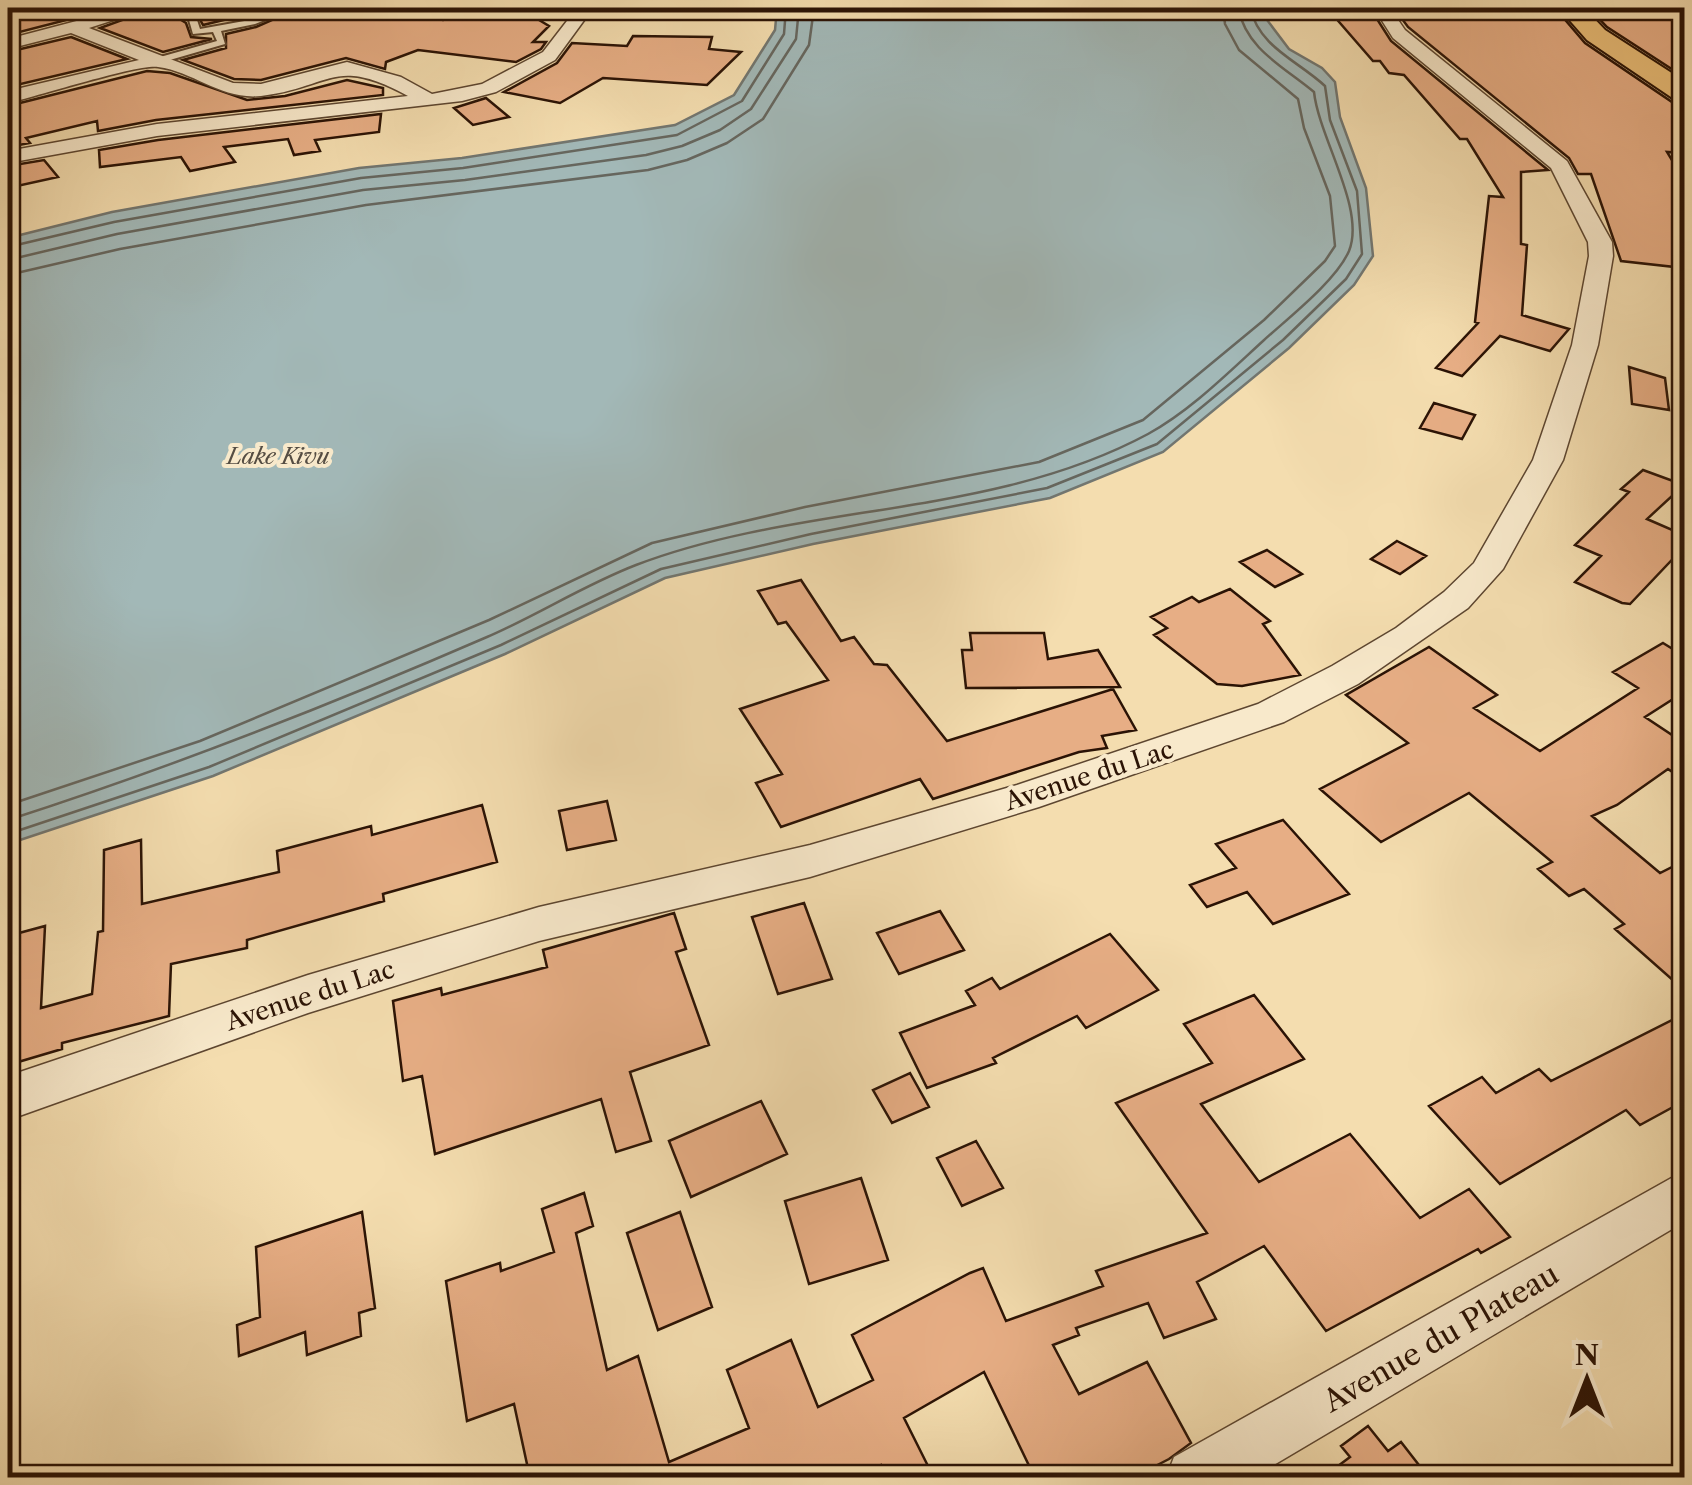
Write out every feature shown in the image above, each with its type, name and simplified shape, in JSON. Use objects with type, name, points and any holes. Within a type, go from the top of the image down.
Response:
[{"type":"main road","points":[[1571,8],[1596,35],[1684,93]]},
{"type":"street","points":[[8,44],[143,8]]},
{"type":"street","points":[[8,157],[157,130],[432,100],[488,88],[549,56],[586,8]]},
{"type":"street","name":"Avenue du Lac","points":[[8,1098],[308,994],[504,935],[810,860],[1163,752],[1271,714],[1408,636],[1456,600],[1486,568],[1548,460],[1585,345],[1602,256],[1600,242],[1560,166],[1399,34],[1382,8]]},
{"type":"street","points":[[72,27],[246,92],[347,68],[394,81],[432,100]]},
{"type":"street","points":[[8,98],[156,61]]},
{"type":"street","name":"Avenue du Plateau","points":[[1195,1478],[1684,1195]]},
{"type":"lane","points":[[169,8],[193,18],[196,32],[216,31],[291,8]]},
{"type":"lane","points":[[259,8],[275,14]]},
{"type":"lane","points":[[156,61],[222,42],[216,31]]},
{"type":"water","name":"Lake Kivu","points":[[777,8],[1258,8],[1289,49],[1322,68],[1335,82],[1340,117],[1366,188],[1373,256],[1354,285],[1289,348],[1163,452],[1050,498],[813,544],[665,578],[505,654],[213,776],[8,844],[8,238],[112,212],[359,168],[462,158],[675,125],[734,95],[775,30]]},
{"type":"building","points":[[8,8],[113,8],[8,35]]},
{"type":"building","points":[[162,8],[186,23],[191,37],[212,39],[163,52],[100,28]]},
{"type":"building","points":[[183,8],[274,8],[203,25],[197,14]]},
{"type":"building","points":[[299,8],[386,8],[443,20],[519,8],[549,26],[533,42],[546,42],[541,49],[516,62],[418,50],[386,62],[385,69],[346,58],[261,80],[234,79],[183,60],[226,48],[226,34],[256,27]]},
{"type":"building","points":[[1327,8],[1370,8],[1391,41],[1548,170],[1521,172],[1521,244],[1527,245],[1522,315],[1569,329],[1550,351],[1500,336],[1462,376],[1436,368],[1478,323],[1475,322],[1489,196],[1503,197],[1467,139],[1460,139],[1404,75],[1389,73],[1380,61],[1373,61]]},
{"type":"building","points":[[1394,8],[1555,8],[1585,43],[1672,102],[1684,104],[1684,153],[1667,152],[1684,180],[1684,268],[1621,261],[1591,174],[1578,174],[1569,158],[1408,27]]},
{"type":"building","points":[[1589,8],[1684,8],[1684,77],[1607,27]]},
{"type":"building","points":[[633,36],[712,37],[709,49],[741,52],[707,85],[603,78],[560,103],[504,92],[557,63],[572,43],[627,46]]},
{"type":"building","points":[[71,37],[127,59],[8,87],[8,52]]},
{"type":"building","points":[[147,71],[170,73],[247,100],[285,96],[347,80],[383,88],[383,95],[156,120],[98,131],[97,121],[26,138],[30,143],[8,147],[8,106]]},
{"type":"building","points":[[486,98],[509,117],[473,125],[454,108]]},
{"type":"building","points":[[381,114],[379,132],[315,140],[320,151],[294,155],[288,139],[224,147],[235,162],[190,171],[181,157],[100,167],[99,150]]},
{"type":"building","points":[[44,160],[58,177],[8,188],[8,166]]},
{"type":"building","points":[[1629,367],[1665,378],[1669,410],[1632,404]]},
{"type":"building","points":[[1434,403],[1475,415],[1462,439],[1420,428]]},
{"type":"building","points":[[1643,470],[1684,485],[1647,519],[1684,535],[1684,547],[1630,604],[1622,603],[1575,582],[1601,556],[1575,545],[1629,492],[1621,489]]},
{"type":"building","points":[[1397,541],[1426,556],[1400,574],[1371,559]]},
{"type":"building","points":[[1267,550],[1302,574],[1275,587],[1240,562]]},
{"type":"building","points":[[801,580],[841,641],[854,637],[874,664],[887,665],[947,741],[1113,689],[1136,730],[1102,736],[1107,748],[1079,752],[933,799],[920,779],[781,827],[756,783],[782,774],[740,709],[828,680],[786,622],[778,624],[758,591]]},
{"type":"building","points":[[1230,589],[1270,621],[1263,624],[1300,675],[1242,686],[1217,684],[1154,635],[1167,628],[1151,617],[1192,597],[1199,602]]},
{"type":"building","points":[[970,633],[1044,633],[1048,659],[1098,650],[1120,687],[966,688],[962,650],[972,650]]},
{"type":"building","points":[[1663,643],[1684,656],[1684,692],[1645,717],[1684,743],[1684,780],[1668,769],[1617,805],[1592,816],[1660,873],[1684,861],[1684,990],[1615,929],[1624,924],[1584,889],[1569,896],[1538,869],[1552,862],[1469,793],[1381,842],[1320,789],[1408,743],[1346,695],[1429,647],[1497,695],[1474,708],[1540,751],[1638,688],[1613,672]]},
{"type":"building","points":[[607,801],[616,840],[567,850],[559,811]]},
{"type":"building","points":[[482,805],[497,862],[383,894],[384,901],[247,940],[247,948],[171,964],[169,1016],[62,1043],[62,1049],[8,1065],[8,936],[45,926],[41,1008],[92,994],[98,932],[103,931],[104,850],[141,840],[142,904],[279,872],[277,851],[371,826],[372,835]]},
{"type":"building","points":[[1283,820],[1349,894],[1273,924],[1247,892],[1207,907],[1190,885],[1236,868],[1216,844]]},
{"type":"building","points":[[804,903],[832,979],[778,994],[752,917]]},
{"type":"building","points":[[940,911],[964,950],[899,974],[877,933]]},
{"type":"building","points":[[674,913],[686,949],[676,952],[709,1045],[630,1072],[651,1141],[616,1152],[601,1099],[435,1154],[422,1076],[403,1081],[393,1001],[441,988],[442,995],[547,967],[543,950]]},
{"type":"building","points":[[1110,934],[1158,990],[1086,1028],[1077,1016],[993,1058],[996,1063],[927,1088],[900,1033],[975,1005],[966,991],[992,978],[1000,989]]},
{"type":"building","points":[[1254,995],[1304,1059],[1201,1104],[1259,1182],[1350,1134],[1420,1218],[1469,1189],[1510,1237],[1481,1253],[1478,1249],[1326,1331],[1264,1246],[1197,1282],[1216,1319],[1164,1338],[1148,1303],[1076,1328],[1079,1335],[1053,1345],[1079,1394],[1147,1362],[1191,1443],[1169,1459],[1132,1478],[1035,1478],[984,1372],[904,1418],[929,1468],[913,1478],[887,1478],[881,1465],[857,1478],[530,1478],[514,1404],[467,1421],[446,1281],[500,1263],[501,1271],[554,1252],[542,1209],[584,1193],[593,1226],[576,1233],[607,1370],[638,1356],[669,1462],[749,1428],[727,1370],[791,1340],[818,1407],[873,1380],[852,1335],[970,1273],[983,1268],[1006,1321],[1103,1286],[1096,1271],[1207,1233],[1116,1103],[1212,1063],[1184,1024]]},
{"type":"building","points":[[1684,1014],[1684,1101],[1640,1125],[1626,1110],[1500,1184],[1429,1106],[1482,1077],[1496,1093],[1539,1069],[1551,1081]]},
{"type":"building","points":[[910,1073],[929,1107],[892,1123],[873,1090]]},
{"type":"building","points":[[761,1101],[787,1154],[691,1197],[669,1141]]},
{"type":"building","points":[[976,1141],[1003,1188],[962,1206],[937,1158]]},
{"type":"building","points":[[861,1178],[888,1260],[809,1284],[785,1201]]},
{"type":"building","points":[[362,1212],[375,1308],[359,1313],[361,1336],[307,1355],[305,1332],[239,1356],[237,1325],[260,1317],[256,1247]]},
{"type":"building","points":[[680,1212],[712,1307],[658,1330],[627,1233]]},
{"type":"building","points":[[1368,1426],[1388,1451],[1401,1442],[1429,1478],[1322,1478],[1350,1457],[1341,1446]]}]
